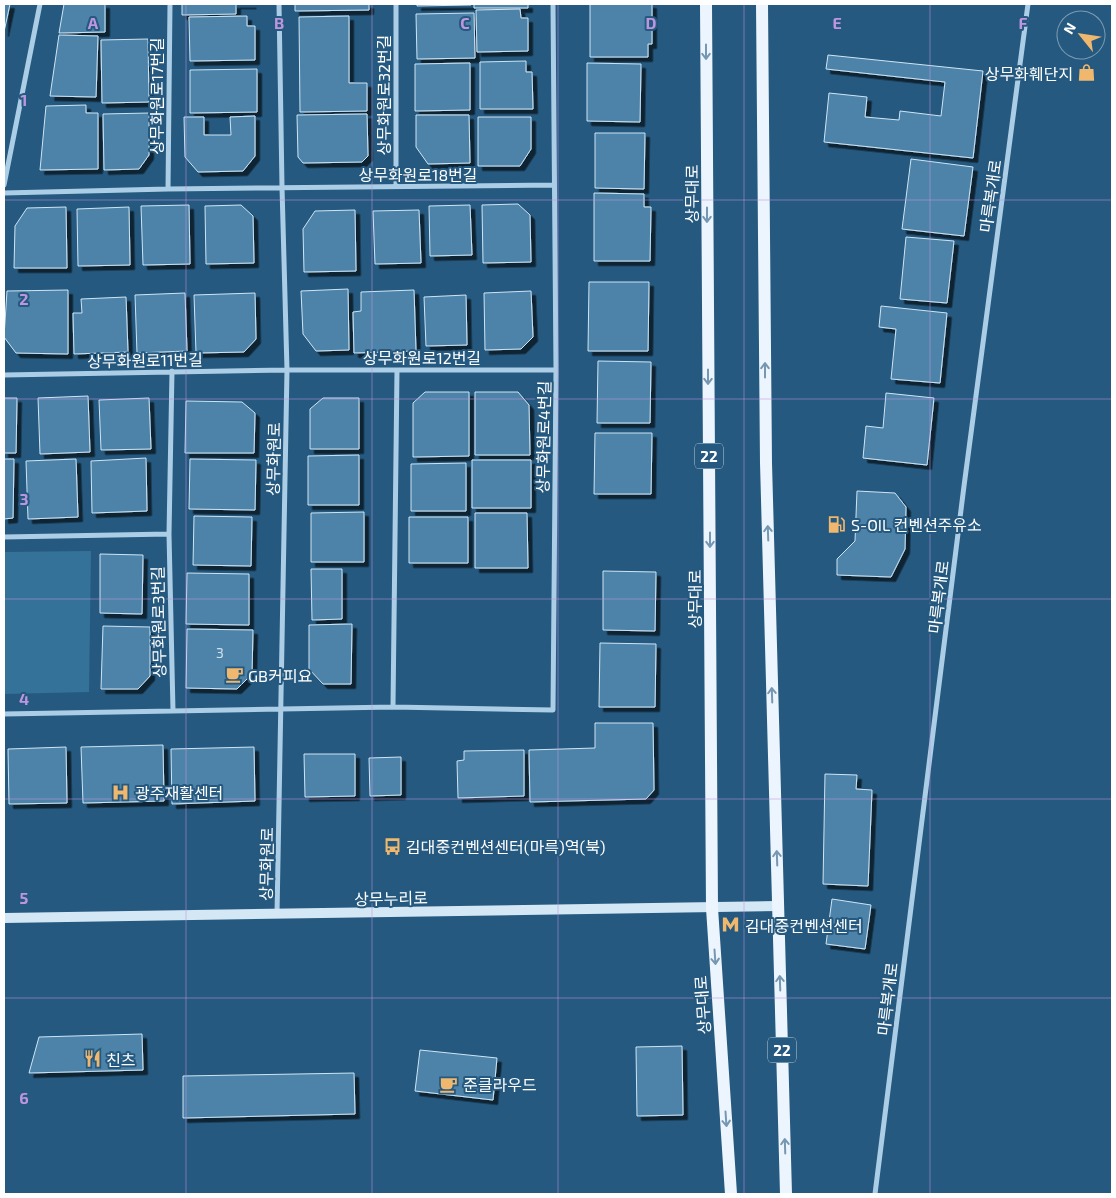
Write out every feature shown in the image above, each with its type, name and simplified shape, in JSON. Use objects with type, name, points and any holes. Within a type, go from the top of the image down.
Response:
[{"type":"main road","name":"상무대로","points":[[706,4],[712,908],[731,1194]]},
{"type":"main road","name":"22","points":[[762,4],[766,463],[786,1194]]},
{"type":"street","points":[[4,185],[40,4]]},
{"type":"street","name":"상무화원로17번길","points":[[168,189],[170,4]]},
{"type":"street","name":"상무화원로","points":[[277,915],[288,370],[279,4]]},
{"type":"street","name":"상무화원로32번길","points":[[396,4],[396,186]]},
{"type":"street","name":"상무화원로4번길","points":[[281,709],[393,707],[553,710],[556,370],[553,4]]},
{"type":"street","name":"마륵복개로","points":[[875,1194],[963,496],[1028,4]]},
{"type":"street","name":"상무화원로18번길","points":[[282,187],[554,185]]},
{"type":"street","points":[[4,193],[282,187]]},
{"type":"street","name":"상무화원로12번길","points":[[288,370],[556,370]]},
{"type":"street","name":"상무화원로11번길","points":[[4,375],[288,370]]},
{"type":"street","points":[[393,707],[397,370]]},
{"type":"street","name":"상무화원로3번길","points":[[172,372],[169,534],[173,710]]},
{"type":"street","points":[[4,537],[169,534]]},
{"type":"street","points":[[4,714],[281,709]]},
{"type":"street","name":"상무누리로","points":[[4,918],[778,906]]},
{"type":"shaded area","points":[[91,551],[89,692],[4,694],[4,552]]},
{"type":"building","points":[[4,4],[10,4],[4,32]]},
{"type":"building","points":[[64,4],[105,4],[105,32],[59,33]]},
{"type":"building","points":[[182,4],[236,4],[236,14],[182,15]]},
{"type":"building","points":[[295,4],[369,4],[369,10],[295,11]]},
{"type":"building","points":[[417,4],[471,4],[471,5],[417,6]]},
{"type":"building","points":[[474,4],[528,4],[528,8],[474,8]]},
{"type":"building","points":[[590,4],[652,4],[652,44],[648,44],[648,57],[590,57]]},
{"type":"building","points":[[520,9],[521,18],[528,18],[528,51],[477,52],[476,10]]},
{"type":"building","points":[[474,13],[475,58],[417,59],[416,14]]},
{"type":"building","points":[[247,16],[247,26],[255,26],[255,60],[190,61],[189,17]]},
{"type":"building","points":[[349,16],[349,83],[367,83],[367,111],[300,112],[299,17]]},
{"type":"building","points":[[59,35],[98,36],[96,97],[50,96]]},
{"type":"building","points":[[148,39],[149,102],[102,103],[101,40]]},
{"type":"building","points":[[828,55],[983,71],[973,158],[824,142],[829,93],[867,97],[865,117],[899,120],[900,111],[941,116],[945,82],[826,69]]},
{"type":"building","points":[[526,61],[526,72],[532,72],[533,109],[480,109],[480,62]]},
{"type":"building","points":[[470,63],[470,110],[415,111],[415,64]]},
{"type":"building","points":[[587,63],[641,64],[640,122],[587,121]]},
{"type":"building","points":[[257,69],[257,112],[190,113],[190,70]]},
{"type":"building","points":[[86,105],[86,113],[98,113],[98,169],[40,170],[46,106]]},
{"type":"building","points":[[149,113],[149,155],[139,169],[104,170],[103,114]]},
{"type":"building","points":[[367,114],[368,156],[362,162],[303,163],[298,157],[297,115]]},
{"type":"building","points":[[416,115],[469,115],[470,163],[428,164],[416,147]]},
{"type":"building","points":[[255,116],[255,156],[243,171],[198,172],[185,157],[184,117],[204,117],[204,135],[231,135],[230,117]]},
{"type":"building","points":[[478,117],[531,117],[531,149],[520,166],[478,166]]},
{"type":"building","points":[[595,133],[645,133],[644,189],[595,188]]},
{"type":"building","points":[[911,159],[973,167],[964,236],[902,229]]},
{"type":"building","points":[[594,193],[644,194],[644,207],[651,207],[650,261],[594,261]]},
{"type":"building","points":[[518,204],[530,215],[531,262],[483,263],[482,205]]},
{"type":"building","points":[[189,205],[190,264],[143,265],[141,206]]},
{"type":"building","points":[[241,205],[253,216],[254,263],[206,264],[205,206]]},
{"type":"building","points":[[470,205],[472,255],[430,256],[429,206]]},
{"type":"building","points":[[66,207],[67,268],[14,268],[15,226],[27,208]]},
{"type":"building","points":[[129,207],[130,265],[78,266],[77,209]]},
{"type":"building","points":[[355,210],[356,271],[304,272],[303,229],[315,211]]},
{"type":"building","points":[[419,210],[421,263],[375,264],[373,211]]},
{"type":"building","points":[[906,237],[954,241],[947,303],[900,299]]},
{"type":"building","points":[[589,282],[649,282],[648,351],[588,351]]},
{"type":"building","points":[[348,289],[349,350],[316,351],[303,334],[301,291]]},
{"type":"building","points":[[68,290],[68,354],[16,353],[4,337],[7,291]]},
{"type":"building","points":[[414,290],[416,351],[354,353],[353,312],[361,311],[361,292]]},
{"type":"building","points":[[531,291],[533,337],[521,349],[485,350],[484,293]]},
{"type":"building","points":[[185,293],[187,351],[137,353],[135,295]]},
{"type":"building","points":[[255,293],[256,339],[244,352],[196,353],[194,295]]},
{"type":"building","points":[[466,295],[467,345],[426,346],[424,297]]},
{"type":"building","points":[[126,297],[128,352],[74,354],[73,313],[82,313],[81,299]]},
{"type":"building","points":[[881,306],[947,313],[940,383],[891,379],[896,329],[879,327]]},
{"type":"building","points":[[598,361],[651,362],[650,423],[597,423]]},
{"type":"building","points":[[425,392],[469,392],[469,456],[413,457],[413,403]]},
{"type":"building","points":[[475,392],[518,392],[529,405],[530,455],[475,455]]},
{"type":"building","points":[[886,393],[934,398],[927,465],[863,458],[866,426],[883,428]]},
{"type":"building","points":[[88,396],[90,452],[40,454],[38,398]]},
{"type":"building","points":[[4,398],[17,398],[16,453],[4,453]]},
{"type":"building","points":[[149,398],[151,449],[101,450],[99,400]]},
{"type":"building","points":[[323,398],[359,398],[359,449],[310,449],[310,409]]},
{"type":"building","points":[[186,401],[242,402],[255,413],[254,453],[185,453]]},
{"type":"building","points":[[595,433],[652,433],[651,494],[594,494]]},
{"type":"building","points":[[359,455],[359,505],[308,505],[308,456]]},
{"type":"building","points":[[146,458],[147,511],[92,513],[91,461]]},
{"type":"building","points":[[4,459],[14,459],[13,518],[4,519]]},
{"type":"building","points":[[76,459],[78,517],[28,519],[26,461]]},
{"type":"building","points":[[190,459],[256,460],[255,510],[189,509]]},
{"type":"building","points":[[472,460],[531,460],[531,508],[472,508]]},
{"type":"building","points":[[466,463],[466,511],[411,511],[411,464]]},
{"type":"building","points":[[857,491],[895,493],[906,507],[905,549],[891,577],[837,575],[837,559],[855,541]]},
{"type":"building","points":[[364,512],[364,562],[311,562],[311,513]]},
{"type":"building","points":[[475,513],[527,513],[528,568],[475,568]]},
{"type":"building","points":[[194,516],[252,517],[251,566],[193,565]]},
{"type":"building","points":[[409,517],[468,517],[468,563],[409,563]]},
{"type":"building","points":[[100,554],[143,555],[142,614],[100,613]]},
{"type":"building","points":[[311,569],[342,569],[342,619],[312,620]]},
{"type":"building","points":[[603,571],[656,572],[655,631],[603,630]]},
{"type":"building","points":[[187,573],[249,574],[249,625],[186,624]]},
{"type":"building","points":[[352,624],[351,684],[323,684],[309,669],[309,625]]},
{"type":"building","points":[[103,626],[150,627],[150,676],[138,689],[101,689]]},
{"type":"building","points":[[187,629],[253,630],[252,674],[237,689],[186,688]]},
{"type":"building","points":[[600,643],[656,644],[655,707],[599,707]]},
{"type":"building","points":[[595,723],[653,723],[654,790],[646,799],[530,802],[529,750],[595,748]]},
{"type":"building","points":[[163,745],[164,801],[83,803],[81,747]]},
{"type":"building","points":[[66,747],[67,803],[9,804],[8,749]]},
{"type":"building","points":[[254,747],[255,801],[172,804],[171,749]]},
{"type":"building","points":[[524,750],[524,796],[458,798],[457,761],[464,760],[464,751]]},
{"type":"building","points":[[304,754],[355,754],[355,796],[305,797]]},
{"type":"building","points":[[401,757],[401,795],[370,796],[369,758]]},
{"type":"building","points":[[825,774],[857,775],[856,789],[872,790],[868,886],[823,884]]},
{"type":"building","points":[[832,899],[871,905],[865,949],[826,944]]},
{"type":"building","points":[[142,1034],[143,1070],[29,1073],[39,1037]]},
{"type":"building","points":[[682,1046],[683,1115],[637,1116],[636,1047]]},
{"type":"building","points":[[420,1050],[497,1058],[493,1100],[415,1091]]},
{"type":"building","points":[[354,1073],[355,1114],[183,1118],[183,1076]]},
{"type":"place","name":"상무화훼단지","points":[[1087,73]]},
{"type":"place","name":"S-OIL 컨벤션주유소","points":[[837,524]]},
{"type":"place","name":"GB커피요","points":[[234,675]]},
{"type":"place","name":"광주재활센터","points":[[121,792]]},
{"type":"place","name":"김대중컨벤션센터(마륵)역(북)","points":[[392,846]]},
{"type":"place","name":"김대중컨벤션센터","points":[[731,925]]},
{"type":"place","name":"친츠","points":[[92,1059]]},
{"type":"place","name":"준클라우드","points":[[449,1084]]}]
